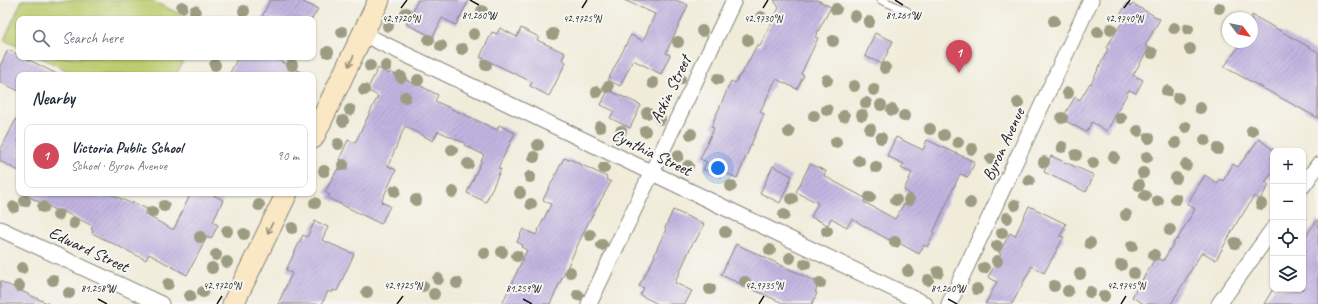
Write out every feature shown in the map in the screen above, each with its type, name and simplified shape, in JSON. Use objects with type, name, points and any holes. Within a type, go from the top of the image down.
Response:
[{"type":"street","points":[[316,132],[379,0]]},
{"type":"street","name":"Askin Street","points":[[589,304],[734,0]]},
{"type":"street","name":"Byron Avenue","points":[[949,304],[1092,0]]},
{"type":"street","name":"Cynthia Street","points":[[363,34],[925,304]]},
{"type":"street","points":[[1304,184],[1318,165]]},
{"type":"street","points":[[233,304],[286,196]]},
{"type":"street","name":"Edward Street","points":[[0,229],[161,304]]},
{"type":"street","points":[[1219,304],[1270,233]]},
{"type":"lane","points":[[881,0],[907,11]]},
{"type":"green space","points":[[22,0],[150,0],[185,16],[16,16],[16,46],[4,40]]},
{"type":"green space","points":[[45,60],[184,60],[178,72],[71,72]]},
{"type":"building","points":[[270,0],[299,0],[318,9],[314,16],[262,16]]},
{"type":"building","points":[[418,0],[469,0],[456,25],[442,18],[433,37],[406,24]]},
{"type":"building","points":[[624,0],[676,0],[688,5],[666,53],[670,55],[661,74],[633,60],[620,86],[608,80],[631,35],[643,41],[655,14]]},
{"type":"building","points":[[774,0],[817,0],[831,7],[815,37],[818,38],[801,74],[804,75],[797,89],[776,79],[760,112],[764,114],[737,178],[723,172],[721,177],[703,169],[707,162],[700,159],[714,128],[711,127],[731,81],[735,83],[757,45],[760,46],[779,8]]},
{"type":"building","points":[[1127,3],[1131,6],[1133,4],[1160,19],[1145,46],[1149,48],[1133,75],[1143,80],[1136,93],[1129,90],[1107,131],[1092,122],[1086,132],[1062,119],[1075,97],[1080,100],[1090,83],[1091,84],[1108,49],[1106,48],[1123,21],[1118,19]]},
{"type":"building","points":[[1258,18],[1318,52],[1318,118],[1224,67],[1238,48],[1258,48]]},
{"type":"building","points":[[500,28],[517,37],[521,28],[539,37],[537,40],[565,53],[562,60],[566,62],[549,96],[530,86],[532,82],[480,57],[492,32],[497,34]]},
{"type":"building","points":[[875,33],[893,41],[882,64],[865,56]]},
{"type":"building","points":[[8,50],[16,54],[16,60],[29,60],[53,72],[16,72],[16,90],[0,82],[0,66]]},
{"type":"building","points":[[236,60],[278,60],[301,72],[230,72]]},
{"type":"building","points":[[378,68],[389,74],[390,72],[418,86],[419,85],[438,95],[435,101],[497,130],[499,125],[515,133],[498,168],[501,169],[486,202],[467,193],[484,155],[464,145],[465,143],[438,131],[433,141],[405,126],[388,166],[396,170],[381,202],[390,206],[381,224],[328,198],[330,195],[325,192],[342,161],[339,160],[348,140],[355,143],[378,96],[367,90]]},
{"type":"building","points":[[608,90],[641,105],[630,128],[610,118],[614,111],[601,105]]},
{"type":"building","points":[[16,119],[16,169],[0,161],[0,151]]},
{"type":"building","points":[[896,137],[923,150],[927,140],[975,162],[968,177],[960,174],[927,247],[924,245],[919,254],[890,238],[889,240],[852,219],[847,227],[831,218],[828,225],[811,217],[818,203],[796,192],[810,164],[826,171],[824,176],[865,198],[864,202],[895,219],[910,194],[904,190],[912,173],[901,168],[904,164],[887,156]]},
{"type":"building","points":[[1259,139],[1270,148],[1270,176],[1265,182],[1269,185],[1260,199],[1254,196],[1240,217],[1216,260],[1202,252],[1171,304],[1144,304],[1132,297],[1156,257],[1163,261],[1176,239],[1177,240],[1195,209],[1187,204],[1205,175],[1217,183],[1220,179],[1223,181],[1233,164],[1238,167]]},
{"type":"building","points":[[1051,156],[1094,175],[1086,192],[1044,172]]},
{"type":"building","points":[[564,158],[570,159],[607,177],[606,179],[611,182],[588,223],[550,304],[502,304],[527,250],[521,247],[523,245],[517,242],[523,229],[536,235],[551,204],[543,200]]},
{"type":"building","points":[[773,166],[792,176],[780,203],[760,193]]},
{"type":"building","points":[[28,196],[115,196],[147,209],[144,214],[172,229],[174,229],[190,196],[215,196],[223,200],[213,222],[218,225],[211,239],[207,237],[187,275],[149,254],[146,260],[92,233],[93,230],[91,229],[93,226],[60,210],[59,212]]},
{"type":"building","points":[[1029,206],[1066,224],[1060,236],[1064,237],[1044,273],[1032,266],[1012,304],[985,304],[997,282],[988,277],[1001,254],[999,253],[1010,233],[1015,236]]},
{"type":"building","points":[[673,210],[704,224],[695,242],[693,242],[675,283],[692,291],[685,304],[658,304],[640,295],[644,288],[639,286],[655,256],[654,255]]},
{"type":"building","points":[[1318,219],[1318,304],[1264,304],[1271,292],[1306,292],[1306,236]]},
{"type":"building","points":[[315,221],[328,227],[322,240],[354,254],[337,291],[333,290],[332,293],[328,291],[322,304],[278,304],[292,273],[286,270],[303,235],[307,237]]},
{"type":"building","points":[[736,244],[819,283],[815,292],[817,293],[812,304],[785,304],[721,275]]},
{"type":"building","points":[[0,281],[49,304],[0,304]]},
{"type":"place","name":"Victoria Public School","points":[[959,73]]}]
